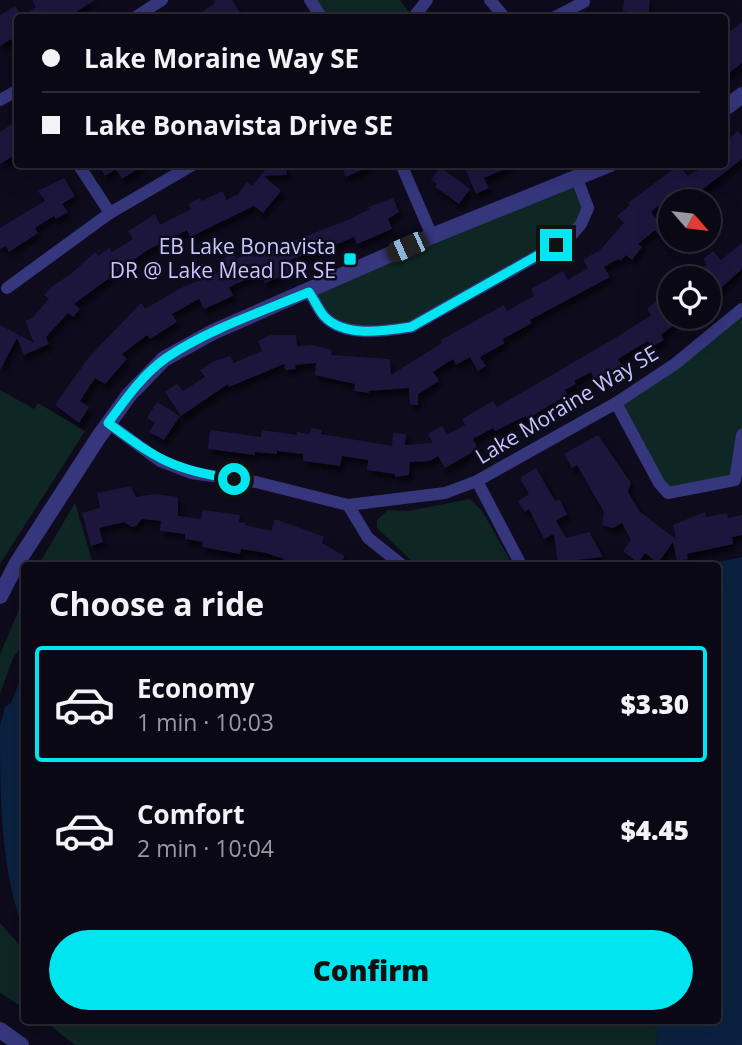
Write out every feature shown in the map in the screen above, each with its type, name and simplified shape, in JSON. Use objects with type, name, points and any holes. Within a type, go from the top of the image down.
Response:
[{"type":"street","points":[[140,14],[162,0]]},
{"type":"street","points":[[416,14],[427,0]]},
{"type":"street","points":[[490,0],[502,14]]},
{"type":"street","points":[[561,14],[584,2]]},
{"type":"street","points":[[728,106],[742,95]]},
{"type":"street","points":[[81,168],[110,213]]},
{"type":"street","points":[[7,288],[110,213],[187,168]]},
{"type":"street","points":[[403,168],[432,236]]},
{"type":"street","points":[[0,596],[17,563],[108,423],[143,379],[164,359],[213,332],[432,236],[601,168]]},
{"type":"street","points":[[309,292],[324,317],[341,327],[389,331],[411,327],[569,238],[581,224],[588,208],[577,179]]},
{"type":"street","name":"Lake Moraine Way SE","points":[[108,423],[160,461],[191,473],[256,482],[348,505],[435,495],[477,481],[616,403],[675,364],[742,309]]},
{"type":"street","points":[[616,403],[659,483],[668,494],[735,480],[742,435]]},
{"type":"street","name":"Lake Moraine Way SE","points":[[477,481],[519,562]]},
{"type":"street","points":[[348,505],[368,538],[398,562]]},
{"type":"street","points":[[0,1030],[21,1045]]},
{"type":"green space","points":[[312,0],[400,0],[411,14],[320,14]]},
{"type":"green space","points":[[577,179],[588,208],[581,224],[411,327],[341,327],[309,292]]},
{"type":"green space","points":[[742,309],[742,435],[735,480],[668,493],[616,403],[715,329],[721,329],[721,325]]},
{"type":"green space","points":[[0,390],[34,409],[38,403],[85,431],[0,564]]},
{"type":"green space","points":[[470,499],[482,511],[509,558],[508,562],[413,562],[377,528],[377,520],[388,510],[408,511]]},
{"type":"green space","points":[[75,503],[92,562],[40,562]]},
{"type":"green space","points":[[21,605],[21,647],[13,658],[0,694],[0,654]]},
{"type":"green space","points":[[0,923],[21,947],[21,1006],[0,993]]},
{"type":"green space","points":[[48,1024],[654,1024],[658,1036],[656,1045],[75,1045]]},
{"type":"water","points":[[742,557],[742,1045],[656,1045],[658,1036],[654,1024],[721,1024],[721,562],[718,562]]},
{"type":"water","points":[[21,678],[21,921],[10,883],[1,804],[0,726],[5,707],[11,703]]},
{"type":"building","points":[[32,0],[95,0],[72,14],[25,14],[36,7]]},
{"type":"building","points":[[213,0],[232,0],[241,14],[199,14],[215,3]]},
{"type":"building","points":[[624,0],[650,0],[648,14],[623,11]]},
{"type":"building","points":[[15,6],[21,14],[14,14],[14,43],[11,39],[0,46],[0,15]]},
{"type":"building","points":[[742,22],[742,63],[728,74],[728,33]]},
{"type":"building","points":[[14,124],[14,155],[0,164],[0,132]]},
{"type":"building","points":[[738,131],[742,136],[742,159],[703,189],[658,189],[658,206],[651,212],[658,220],[658,234],[655,230],[638,244],[642,247],[632,260],[626,255],[621,261],[618,259],[604,267],[610,277],[530,320],[532,323],[503,339],[505,343],[480,357],[486,366],[478,371],[470,357],[456,365],[453,359],[433,372],[439,381],[418,394],[418,405],[410,405],[409,388],[369,393],[354,391],[355,384],[315,375],[316,363],[295,365],[296,369],[285,370],[284,364],[229,387],[228,384],[181,416],[165,392],[177,384],[185,390],[205,377],[200,370],[212,362],[230,356],[234,363],[262,351],[258,341],[271,335],[296,335],[297,346],[311,345],[332,350],[331,355],[390,359],[391,375],[442,343],[441,340],[504,305],[507,311],[534,296],[531,289],[563,271],[568,280],[588,268],[583,260],[600,250],[624,223],[617,216],[630,205],[628,203],[675,168],[681,168],[688,176],[701,168],[728,168],[728,140]]},
{"type":"building","points":[[100,168],[139,168],[122,179],[116,169],[105,176]]},
{"type":"building","points":[[267,168],[286,168],[287,175],[264,176],[281,191],[263,213],[254,206],[190,237],[187,230],[146,251],[74,304],[80,309],[73,317],[68,313],[46,337],[49,344],[24,355],[17,338],[0,370],[0,325],[34,343],[25,321],[32,318],[49,299],[44,295],[54,285],[95,252],[98,256],[109,248],[112,252],[133,239],[128,231],[155,214],[160,224],[164,223],[191,209],[188,204],[200,198],[202,201],[222,191],[227,200],[238,194],[247,182],[252,186]]},
{"type":"building","points":[[343,168],[366,168],[346,177]]},
{"type":"building","points":[[441,168],[470,189],[459,204],[435,187],[437,184],[431,180]]},
{"type":"building","points":[[465,168],[507,168],[484,178],[489,188],[476,194]]},
{"type":"building","points":[[64,178],[75,196],[62,204],[68,212],[56,219],[54,216],[35,228],[38,233],[9,252],[6,246],[0,249],[0,228],[45,201],[38,191]]},
{"type":"building","points":[[393,198],[399,212],[388,219],[392,229],[357,244],[354,237],[309,256],[308,253],[289,261],[294,271],[265,283],[261,275],[247,279],[229,287],[233,296],[204,309],[199,299],[172,314],[177,322],[150,339],[147,335],[122,354],[127,359],[105,384],[95,378],[80,401],[89,407],[79,423],[55,405],[89,357],[141,303],[145,309],[183,287],[228,268],[224,258],[234,254],[236,259],[252,252],[253,257],[350,219],[369,209],[368,207]]},
{"type":"building","points":[[742,243],[742,269],[721,288],[721,266],[705,266],[704,258],[714,252],[721,260]]},
{"type":"building","points":[[658,299],[658,329],[669,329],[661,335],[664,340],[652,347],[648,341],[618,359],[623,367],[596,382],[591,372],[574,381],[576,384],[565,390],[567,395],[527,419],[526,416],[495,431],[493,428],[473,439],[478,449],[445,468],[438,456],[430,461],[410,462],[409,475],[395,477],[395,474],[367,470],[368,460],[342,456],[340,466],[303,461],[303,454],[277,451],[277,454],[255,452],[255,455],[208,449],[210,430],[261,437],[262,430],[297,435],[297,432],[310,434],[311,428],[322,430],[321,434],[392,446],[393,433],[406,434],[405,445],[433,443],[428,434],[442,426],[447,435],[465,425],[462,419],[493,401],[497,407],[651,315],[647,309]]},
{"type":"building","points":[[157,402],[180,416],[164,440],[149,432],[155,423],[147,418]]},
{"type":"building","points":[[598,435],[631,483],[628,492],[640,512],[676,539],[673,525],[705,512],[706,517],[727,513],[728,518],[742,515],[742,535],[732,537],[733,544],[687,554],[688,559],[677,561],[673,542],[659,562],[645,553],[637,562],[623,551],[631,540],[622,523],[613,528],[602,525],[604,512],[577,465],[572,468],[564,454]]},
{"type":"building","points":[[536,468],[555,501],[559,499],[567,514],[556,521],[566,538],[589,532],[603,557],[558,562],[554,534],[544,539],[529,509],[525,512],[518,501],[529,494],[520,478]]},
{"type":"building","points":[[131,486],[136,497],[155,494],[178,497],[178,516],[201,519],[203,510],[240,515],[239,522],[271,531],[275,519],[324,537],[322,543],[345,556],[342,562],[283,562],[284,559],[266,553],[241,549],[240,554],[202,547],[203,542],[185,539],[185,534],[160,531],[161,521],[142,519],[136,526],[131,527],[124,522],[99,528],[103,542],[91,546],[82,513],[100,508],[97,493]]},
{"type":"place","name":"EB Lake Bonavista DR @ Lake Mead DR SE","points":[[350,259]]},
{"type":"route","points":[[234,479],[191,473],[160,461],[108,423],[129,395],[164,359],[213,332],[309,292],[324,317],[341,327],[389,331],[411,327],[556,245]]}]
